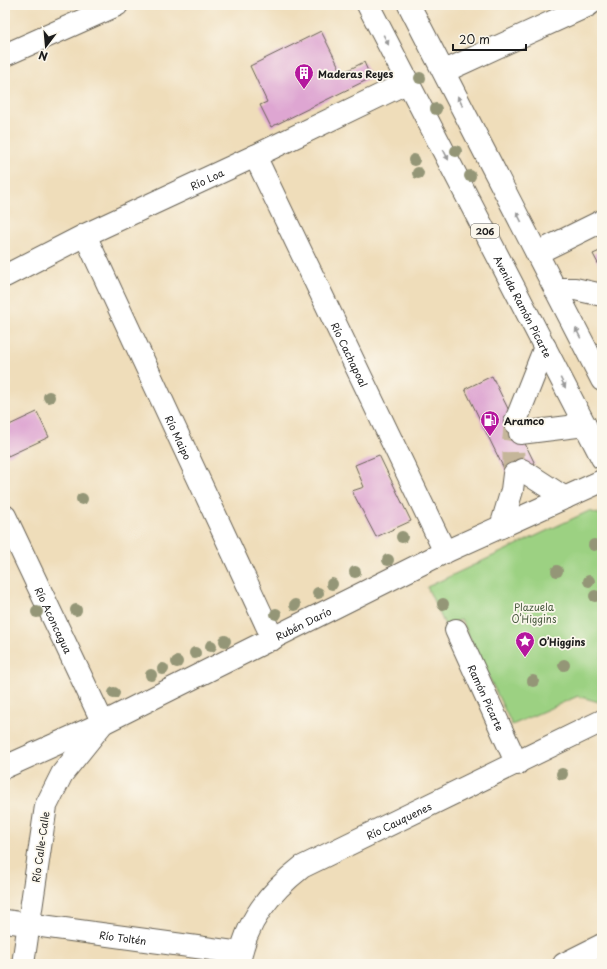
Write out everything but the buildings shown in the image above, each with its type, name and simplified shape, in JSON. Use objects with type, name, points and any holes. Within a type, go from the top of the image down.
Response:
[{"type":"main road","points":[[5,55],[117,5]]},
{"type":"main road","name":"Avenida Ramón Picarte","points":[[368,5],[602,458]]},
{"type":"main road","points":[[409,5],[445,71],[602,380]]},
{"type":"main road","points":[[445,71],[589,5]]},
{"type":"main road","name":"Río Loa","points":[[5,276],[85,235],[256,156],[408,82]]},
{"type":"main road","name":"Río Cachapoal","points":[[256,156],[445,552]]},
{"type":"main road","points":[[537,253],[602,221]]},
{"type":"main road","name":"Río Maipo","points":[[85,235],[273,639]]},
{"type":"main road","points":[[555,289],[575,289],[602,295]]},
{"type":"main road","points":[[545,347],[518,428],[585,425]]},
{"type":"main road","points":[[501,527],[518,472],[565,498]]},
{"type":"main road","name":"Rubén Darío","points":[[5,767],[103,723],[445,552],[602,481]]},
{"type":"main road","name":"Río Aconcagua","points":[[5,516],[103,723]]},
{"type":"main road","name":"Ramón Picarte","points":[[456,630],[517,764]]},
{"type":"main road","name":"Río Cauquenes","points":[[240,958],[250,926],[259,910],[285,880],[302,867],[517,764],[602,721]]},
{"type":"main road","name":"Río Calle-Calle","points":[[23,964],[46,806],[62,774],[103,723]]},
{"type":"main road","name":"Río Toltén","points":[[5,921],[240,958]]},
{"type":"main road","points":[[564,964],[602,945]]},
{"type":"green space","name":"Plazuela O’Higgins","points":[[589,511],[602,515],[602,703],[578,696],[512,725],[461,619],[446,627],[427,587]]},
{"type":"tunnel","points":[[514,474],[513,442],[515,423]]},
{"type":"place","name":"Maderas Reyes","points":[[304,90]]},
{"type":"place","name":"Aramco","points":[[490,437]]},
{"type":"place","name":"O’Higgins","points":[[525,658]]}]
